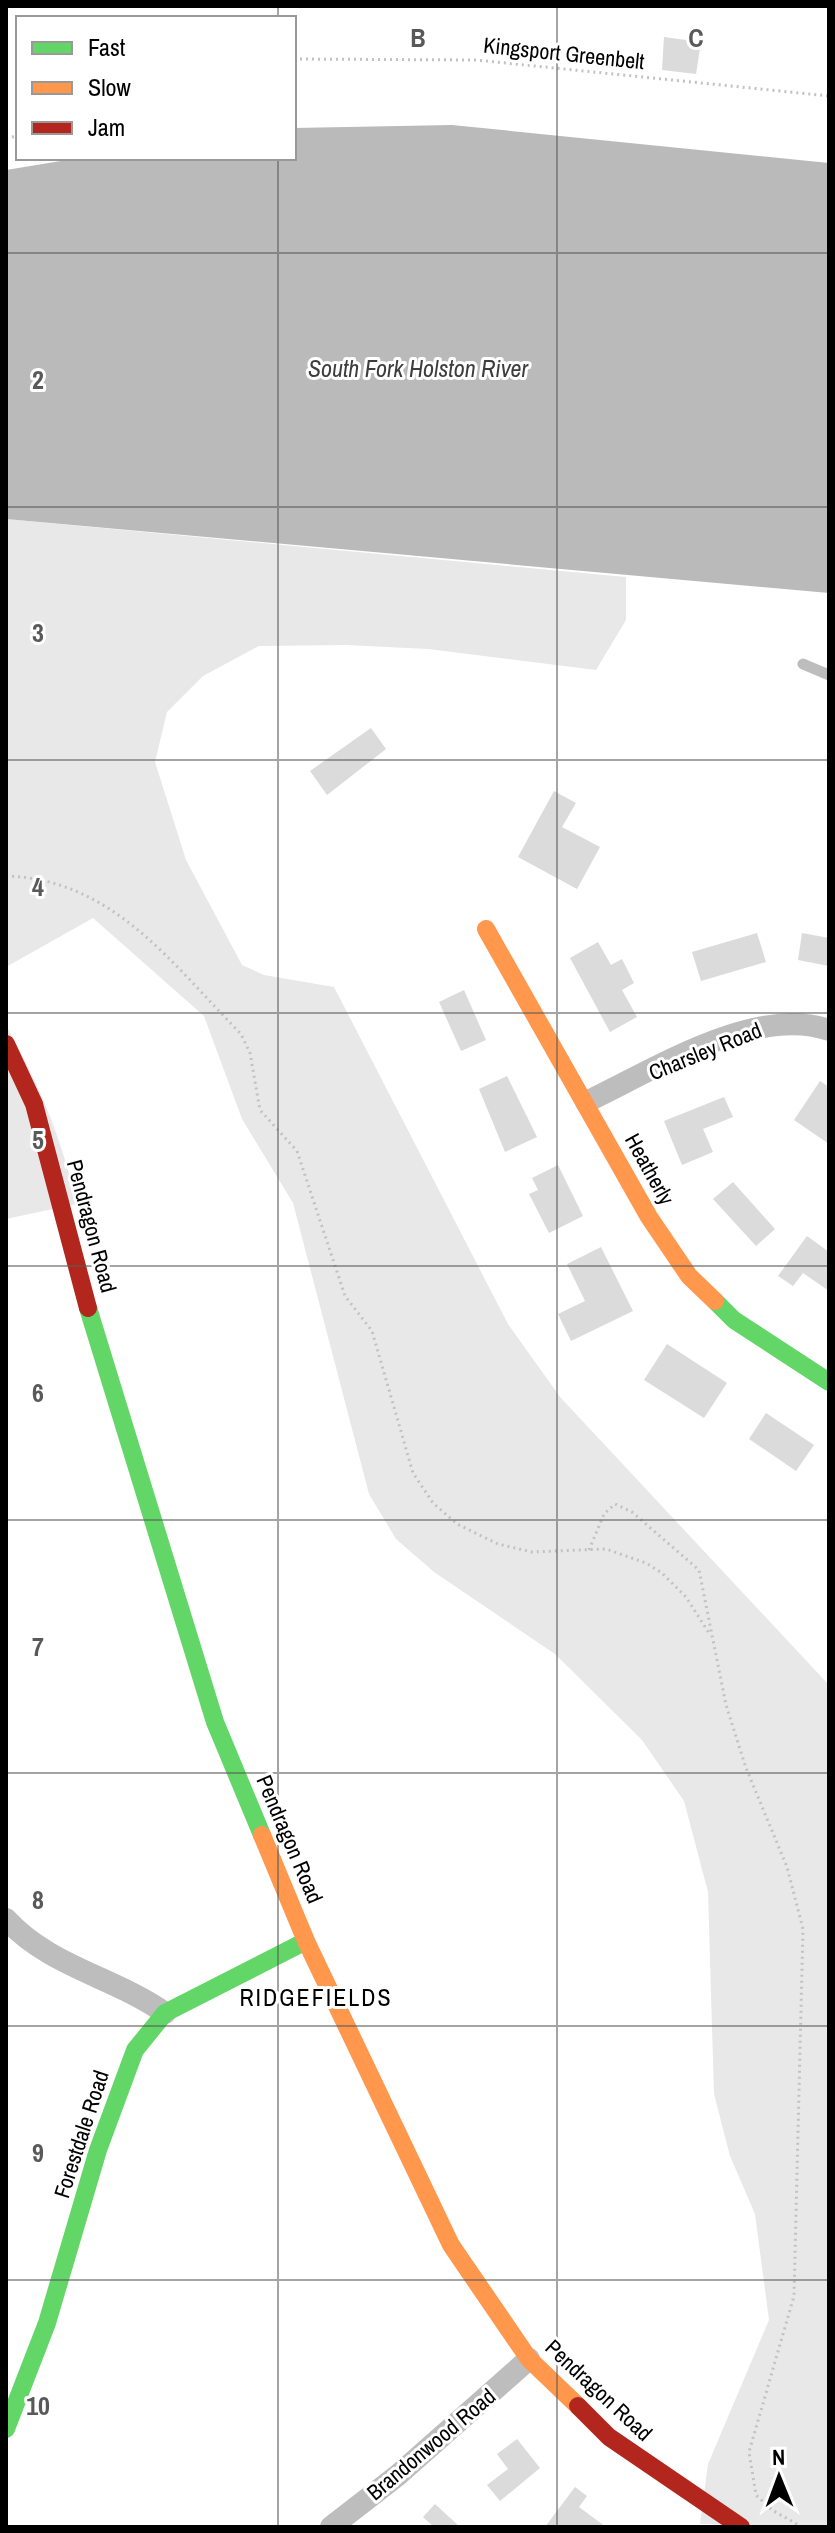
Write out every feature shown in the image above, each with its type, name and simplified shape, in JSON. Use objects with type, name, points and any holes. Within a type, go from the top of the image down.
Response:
[{"type":"street","name":"Heatherly","points":[[486,929],[649,1217],[689,1276],[734,1320],[829,1382]]},
{"type":"street","name":"Charsley Road","points":[[586,1102],[741,1032],[787,1023],[829,1030]]},
{"type":"street","name":"Pendragon Road","points":[[6,1044],[34,1104],[108,1381],[215,1722],[306,1941],[451,2245],[529,2359],[609,2437],[741,2527]]},
{"type":"street","points":[[6,1919],[22,1936],[51,1956],[144,1998],[165,2013]]},
{"type":"street","name":"Forestdale Road","points":[[6,2429],[47,2323],[120,2084],[135,2050],[165,2013],[306,1941]]},
{"type":"street","name":"Brandonwood Road","points":[[331,2527],[440,2440],[529,2359]]},
{"type":"lane","points":[[803,664],[829,675]]},
{"type":"path","name":"Kingsport Greenbelt","points":[[296,59],[476,60],[829,96]]},
{"type":"path","points":[[6,876],[54,880],[117,911],[241,1034],[250,1053],[260,1110],[297,1151],[345,1296],[372,1331],[413,1473],[433,1503],[457,1524],[498,1544],[532,1552],[621,1552],[662,1573],[686,1597],[710,1636]]},
{"type":"path","points":[[589,1550],[610,1507],[622,1506],[699,1570],[710,1636],[736,1736],[787,1867],[803,1929],[794,2296],[749,2452],[756,2495],[772,2510],[802,2527]]},
{"type":"shaded area","points":[[6,519],[626,577],[626,620],[596,670],[428,649],[346,645],[259,646],[203,676],[167,712],[155,762],[186,860],[242,965],[264,975],[334,987],[508,1324],[560,1397],[829,1685],[829,2527],[700,2524],[708,2464],[769,2320],[755,2214],[730,2156],[714,2094],[708,1892],[684,1801],[642,1740],[555,1654],[434,1572],[396,1539],[369,1494],[293,1203],[242,1119],[204,1016],[93,918],[6,967]]},
{"type":"shaded area","points":[[6,1025],[48,1112],[64,1156],[76,1204],[6,1219]]},
{"type":"water","name":"South Fork Holston River","points":[[452,125],[829,163],[829,593],[6,519],[6,170],[67,160],[296,160],[296,128]]},
{"type":"building","points":[[664,37],[701,42],[696,74],[662,70]]},
{"type":"building","points":[[371,728],[386,749],[327,795],[310,771]]},
{"type":"building","points":[[554,791],[576,803],[562,827],[600,847],[577,889],[518,857]]},
{"type":"building","points":[[757,933],[766,962],[701,981],[692,952]]},
{"type":"building","points":[[802,933],[829,938],[829,966],[798,960]]},
{"type":"building","points":[[598,942],[611,965],[622,959],[634,983],[622,990],[637,1017],[610,1032],[570,958]]},
{"type":"building","points":[[464,990],[486,1040],[461,1051],[439,1002]]},
{"type":"building","points":[[507,1076],[537,1137],[505,1152],[479,1089]]},
{"type":"building","points":[[820,1081],[829,1087],[829,1144],[794,1120]]},
{"type":"building","points":[[724,1097],[733,1117],[703,1129],[713,1152],[682,1165],[664,1121]]},
{"type":"building","points":[[558,1165],[583,1216],[549,1233],[529,1194],[538,1190],[532,1178]]},
{"type":"building","points":[[733,1182],[775,1229],[756,1246],[713,1199]]},
{"type":"building","points":[[807,1236],[829,1252],[829,1291],[803,1273],[793,1286],[778,1276]]},
{"type":"building","points":[[601,1247],[633,1311],[571,1341],[558,1314],[585,1301],[567,1264]]},
{"type":"building","points":[[667,1344],[727,1383],[704,1418],[644,1380]]},
{"type":"building","points":[[766,1413],[814,1445],[796,1471],[749,1439]]},
{"type":"building","points":[[517,2439],[540,2468],[500,2501],[487,2485],[508,2469],[497,2454]]},
{"type":"building","points":[[575,2487],[587,2496],[579,2507],[606,2527],[545,2527]]},
{"type":"building","points":[[435,2504],[460,2527],[434,2527],[423,2517]]},
{"type":"traffic: fast","points":[[715,1301],[734,1320],[829,1382]]},
{"type":"traffic: fast","points":[[88,1308],[215,1722],[262,1835]]},
{"type":"traffic: fast","points":[[6,2429],[47,2323],[98,2150],[135,2050],[165,2013],[306,1941]]},
{"type":"traffic: slow","points":[[486,929],[649,1217],[689,1276],[715,1301]]},
{"type":"traffic: slow","points":[[262,1835],[306,1941],[451,2245],[529,2359],[578,2406]]},
{"type":"traffic: jam","points":[[6,1044],[34,1104],[88,1308]]},
{"type":"traffic: jam","points":[[578,2406],[609,2437],[741,2527]]},
{"type":"district","name":"RIDGEFIELDS","points":[[316,1997]]}]
